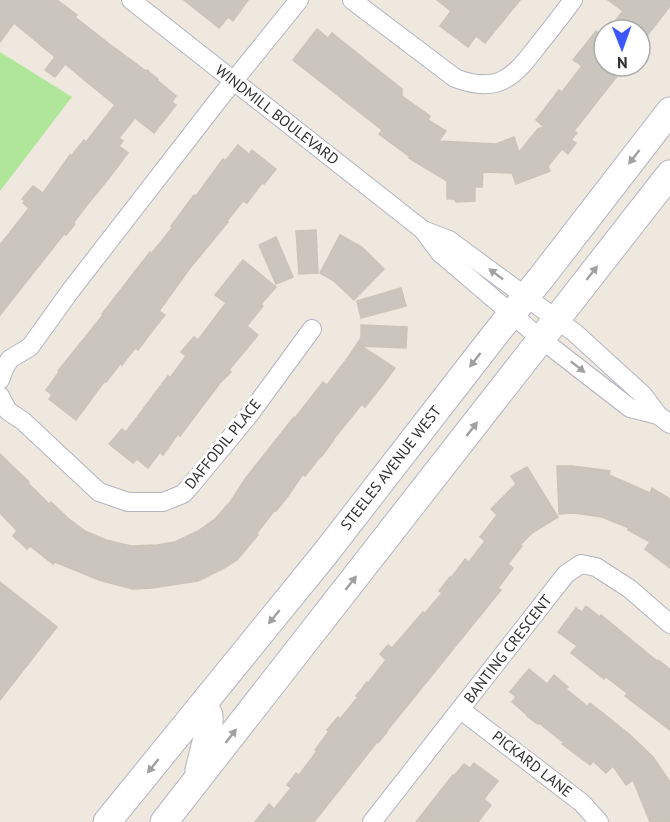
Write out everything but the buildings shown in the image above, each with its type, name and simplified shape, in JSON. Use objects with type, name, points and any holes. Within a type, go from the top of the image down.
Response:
[{"type":"main road","name":"STEELES AVENUE WEST","points":[[107,822],[324,555],[670,111]]},
{"type":"main road","points":[[164,822],[551,331],[670,174]]},
{"type":"main road","points":[[195,783],[209,730],[209,715],[203,705]]},
{"type":"street","name":"WINDMILL BOULEVARD","points":[[131,0],[423,230],[449,240],[518,305],[551,331]]},
{"type":"street","points":[[0,380],[10,359],[30,347],[71,290],[233,81],[299,0]]},
{"type":"street","points":[[352,0],[454,78],[479,85],[508,78],[521,68],[573,0]]},
{"type":"street","name":"WINDMILL BOULEVARD","points":[[518,305],[551,331]]},
{"type":"street","name":"DAFFODIL PLACE","points":[[0,396],[8,411],[22,421],[99,492],[128,502],[163,502],[183,494],[192,484],[249,415],[312,329]]},
{"type":"street","points":[[551,331],[630,408],[664,419]]},
{"type":"street","points":[[551,331],[643,395],[664,419]]},
{"type":"street","name":"BANTING CRESCENT","points":[[372,822],[566,574],[581,564],[596,567],[630,589],[670,624]]},
{"type":"street","name":"PICKARD LANE","points":[[461,710],[582,803],[599,822]]},
{"type":"green space","points":[[0,52],[72,97],[0,191]]}]
